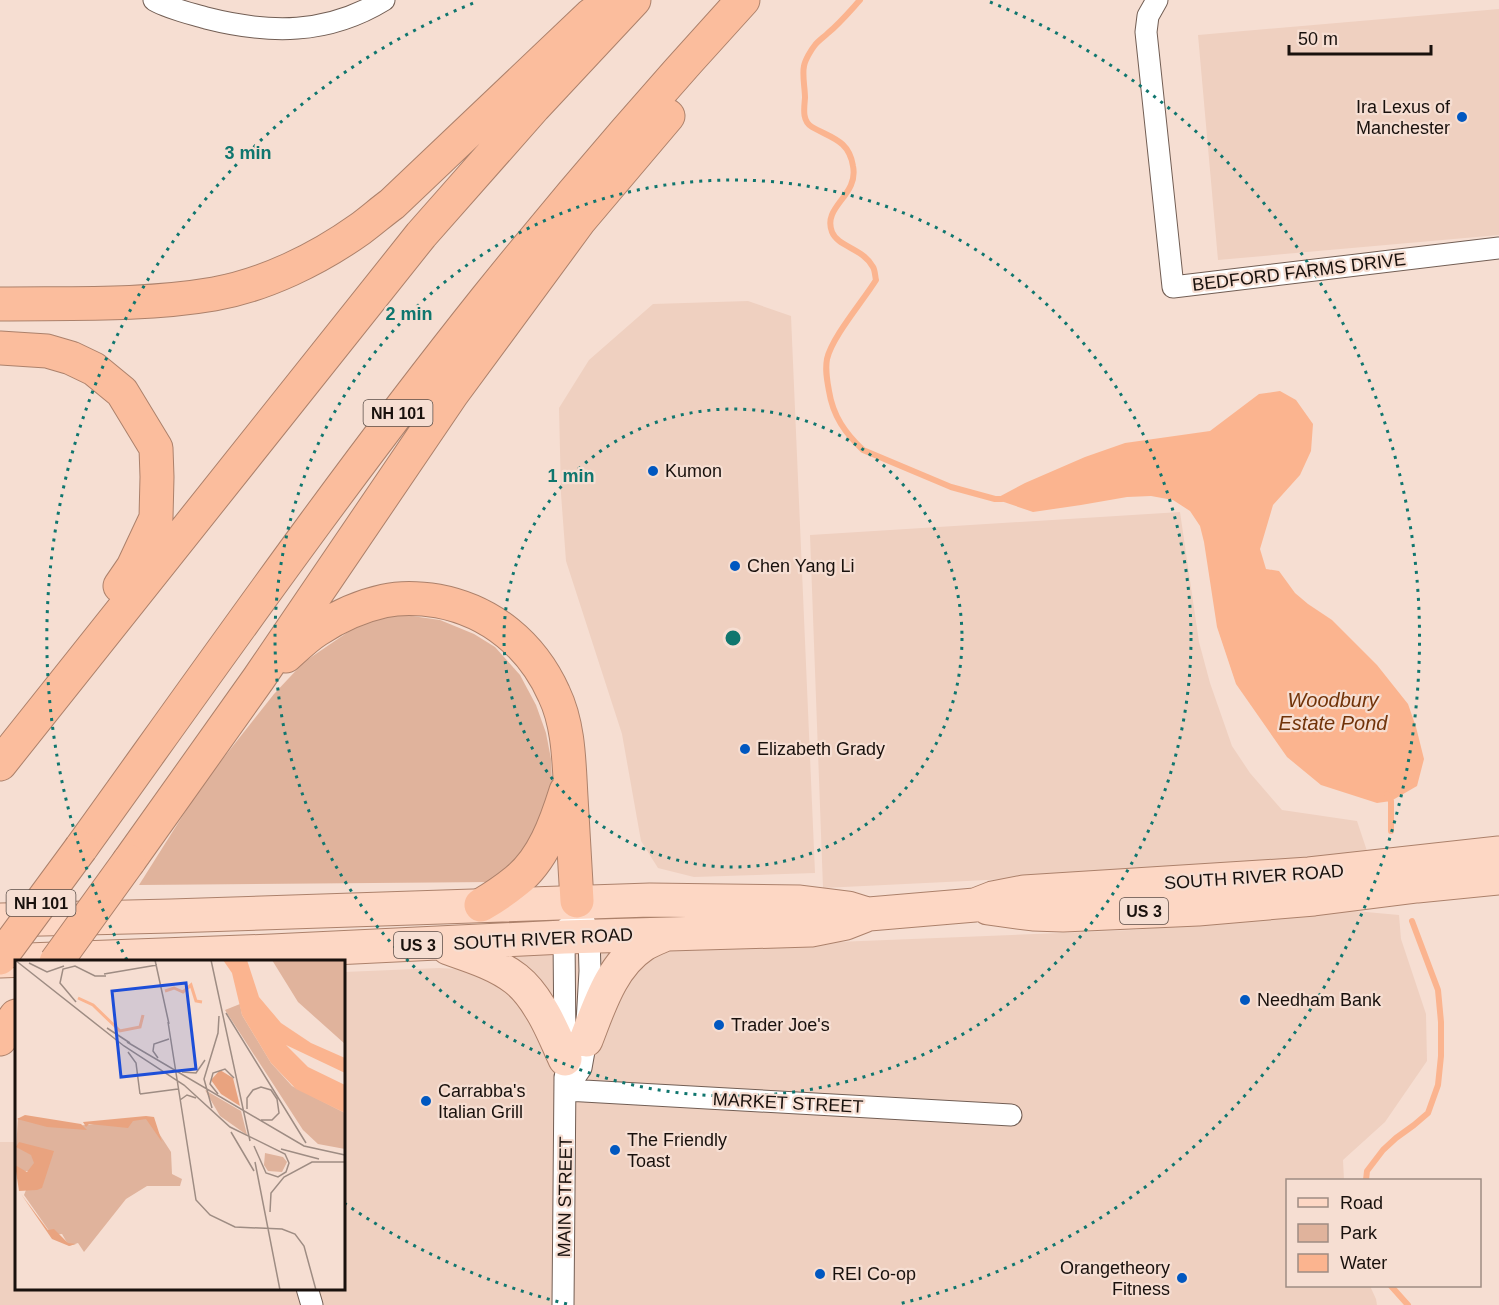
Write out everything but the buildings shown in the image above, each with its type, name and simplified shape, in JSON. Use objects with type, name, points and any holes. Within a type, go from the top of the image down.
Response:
[{"type":"highway","points":[[0,304],[134,302],[216,293],[250,284],[319,255],[360,229],[392,204],[591,15],[612,0]]},
{"type":"highway","points":[[0,764],[421,235],[534,107],[634,0]]},
{"type":"highway","name":"NH 101","points":[[0,959],[280,573],[437,362],[612,147],[743,0]]},
{"type":"highway","points":[[57,960],[259,678],[452,394],[580,220],[765,0]]},
{"type":"highway","points":[[0,348],[47,351],[71,358],[94,369],[122,392],[156,448],[157,477],[156,518],[133,567],[68,661],[38,696],[0,753]]},
{"type":"highway","points":[[259,678],[316,630],[343,615],[384,601],[417,597],[448,603],[477,613],[507,631],[533,658],[555,694],[564,726],[570,778],[577,901]]},
{"type":"highway","points":[[481,906],[517,881],[534,864],[559,813],[570,778]]},
{"type":"main road","name":"SOUTH RIVER ROAD","points":[[0,959],[287,956],[438,944],[577,937],[812,930],[846,923],[869,914],[975,905],[993,898],[1024,892],[1309,874],[1499,853]]},
{"type":"main road","name":"SOUTH RIVER ROAD","points":[[975,905],[1000,911],[1033,914],[1198,909],[1314,899],[1499,878]]},
{"type":"main road","name":"SOUTH RIVER ROAD","points":[[0,920],[650,900],[800,902],[848,908],[869,914]]},
{"type":"main road","points":[[572,1063],[603,997],[621,966],[644,944],[668,934]]},
{"type":"main road","points":[[438,944],[494,966],[516,979],[542,1010],[572,1063]]},
{"type":"street","points":[[154,0],[178,10],[227,22],[273,29],[297,29],[345,20],[384,0]]},
{"type":"street","points":[[202,0],[227,22]]},
{"type":"street","name":"BEDFORD FARMS DRIVE","points":[[1157,0],[1148,16],[1146,32],[1173,286],[1499,249]]},
{"type":"street","name":"MAIN STREET","points":[[563,1305],[577,901]]},
{"type":"street","points":[[287,956],[283,931],[298,912]]},
{"type":"street","name":"MAIN STREET","points":[[572,1063],[590,971],[577,937]]},
{"type":"street","name":"MARKET STREET","points":[[572,1063],[1011,1115]]},
{"type":"street","points":[[308,1290],[312,1305]]},
{"type":"shaded area","points":[[1499,9],[1499,235],[1218,260],[1198,35]]},
{"type":"shaded area","points":[[748,301],[791,316],[815,873],[694,877],[658,868],[641,841],[622,734],[566,561],[561,494],[559,408],[589,360],[653,304]]},
{"type":"shaded area","points":[[1180,512],[1199,642],[1210,683],[1232,746],[1250,773],[1282,810],[1357,821],[1369,857],[1071,876],[823,888],[810,535]]},
{"type":"shaded area","points":[[1355,911],[1399,915],[1401,939],[1426,1014],[1427,1061],[1385,1122],[1343,1160],[1344,1179],[1286,1179],[1286,1287],[1370,1287],[1377,1305],[0,1305],[0,1142],[15,1142],[15,1290],[345,1290],[345,972],[458,969],[513,955],[1133,930]]},
{"type":"green space","points":[[405,615],[440,620],[474,634],[495,647],[520,675],[536,705],[546,733],[551,759],[552,782],[545,820],[523,861],[492,882],[139,885],[202,785],[274,694],[304,662],[370,617]]},
{"type":"water","name":"Woodbury Estate Pond","points":[[1280,391],[1296,400],[1313,424],[1311,451],[1300,475],[1273,505],[1260,549],[1266,569],[1279,571],[1295,593],[1332,620],[1377,665],[1408,704],[1424,759],[1417,786],[1391,801],[1377,803],[1321,785],[1287,757],[1236,684],[1217,627],[1200,526],[1190,511],[1173,500],[1151,496],[1127,497],[1033,512],[995,499],[1025,483],[1085,457],[1125,443],[1210,431],[1259,394]]},
{"type":"waterway","points":[[860,0],[815,45],[803,70],[805,118],[812,127],[843,145],[848,150],[853,166],[851,185],[832,215],[830,223],[832,232],[840,241],[869,261],[874,268],[876,280],[830,350],[826,371],[833,408],[841,424],[863,450],[951,487],[1002,499]]},
{"type":"waterway","points":[[1387,794],[1391,801],[1391,831]]},
{"type":"waterway","points":[[1366,1179],[1367,1171],[1383,1150],[1428,1113],[1438,1085],[1441,1056],[1438,990],[1412,921]]},
{"type":"waterway","points":[[1392,1287],[1408,1305]]},
{"type":"place","name":"Ira Lexus of Manchester","points":[[1462,117]]},
{"type":"place","name":"Kumon","points":[[653,471]]},
{"type":"place","name":"Chen Yang Li","points":[[735,566]]},
{"type":"place","name":"Elizabeth Grady","points":[[745,749]]},
{"type":"place","name":"Needham Bank","points":[[1245,1000]]},
{"type":"place","name":"Trader Joe's","points":[[719,1025]]},
{"type":"place","name":"Carrabba's Italian Grill","points":[[426,1101]]},
{"type":"place","name":"The Friendly Toast","points":[[615,1150]]},
{"type":"place","name":"REI Co-op","points":[[820,1274]]},
{"type":"place","name":"Orangetheory Fitness","points":[[1182,1278]]}]
